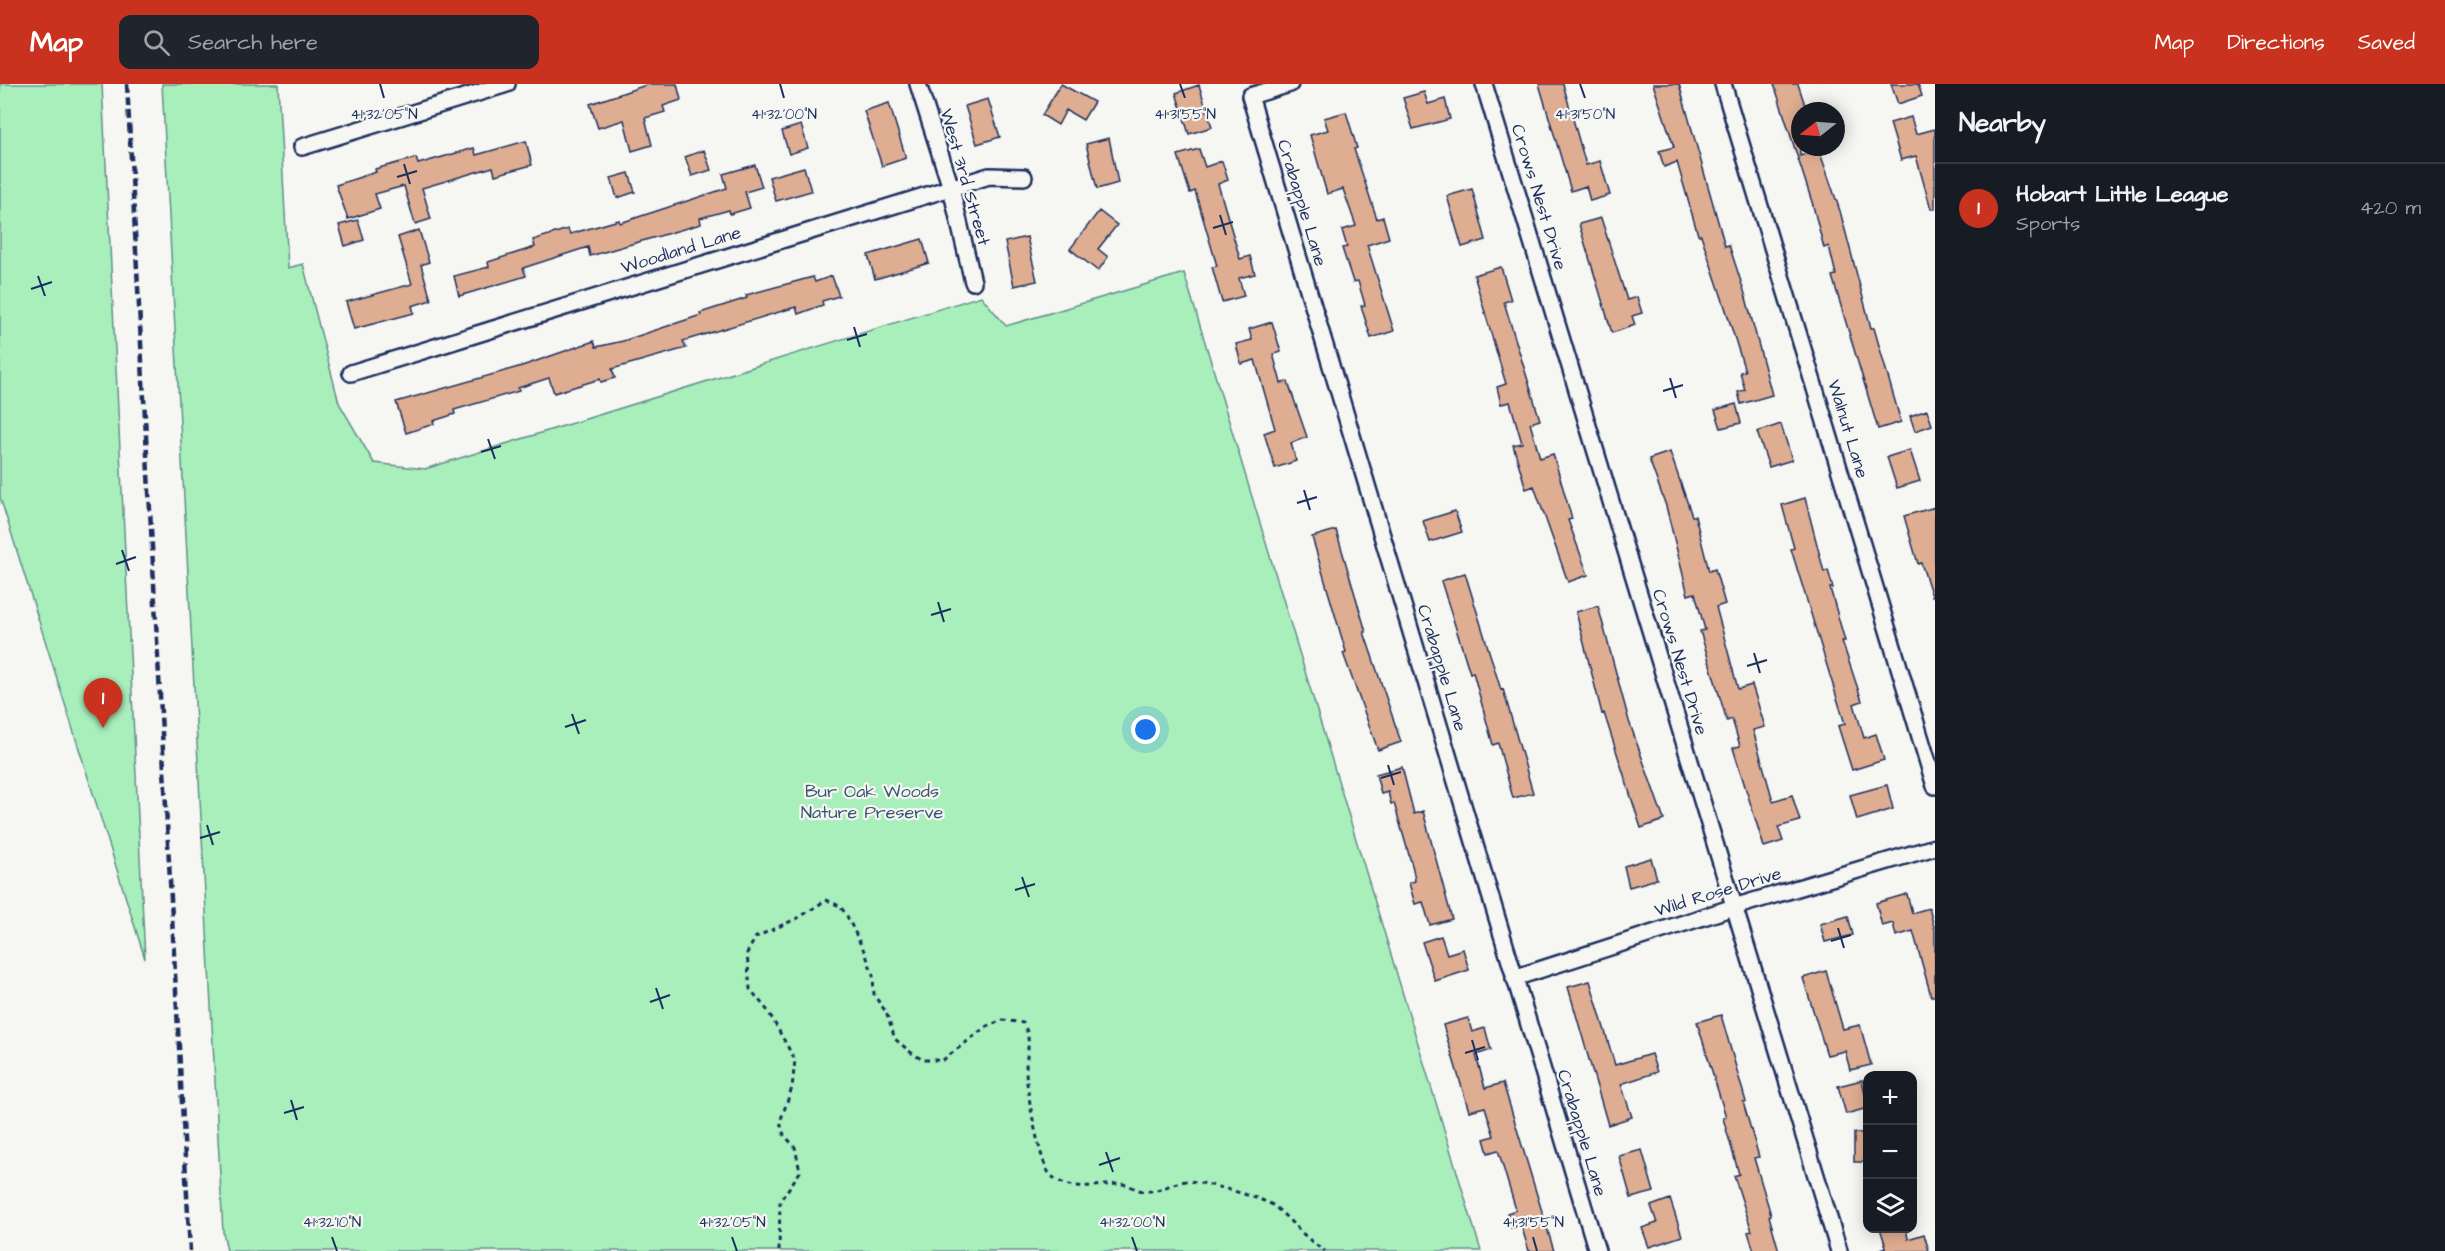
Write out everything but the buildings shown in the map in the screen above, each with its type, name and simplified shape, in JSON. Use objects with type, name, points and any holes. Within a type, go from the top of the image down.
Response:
[{"type":"street","points":[[302,147],[507,84]]},
{"type":"street","name":"West 3rd Street","points":[[918,84],[951,188],[973,282]]},
{"type":"street","name":"Crabapple Lane","points":[[1290,84],[1250,96],[1597,1251]]},
{"type":"street","name":"Crows Nest Drive","points":[[1484,84],[1839,1251]]},
{"type":"street","name":"Walnut Lane","points":[[1723,84],[1935,786]]},
{"type":"street","name":"Woodland Lane","points":[[351,373],[989,176],[1024,177]]},
{"type":"street","name":"Wild Rose Drive","points":[[1514,978],[1734,907],[1935,847]]},
{"type":"path","points":[[779,1251],[780,1201],[800,1172],[795,1148],[784,1136],[780,1122],[793,1082],[795,1060],[768,1011],[750,989],[746,966],[751,942],[756,937],[791,921],[826,900],[840,906],[855,930],[870,965],[874,995],[894,1030],[895,1039],[914,1055],[933,1062],[954,1053],[987,1026],[1003,1020],[1023,1023],[1028,1031],[1026,1068],[1035,1132],[1047,1171],[1055,1179],[1085,1188],[1124,1184],[1146,1192],[1186,1181],[1258,1197],[1272,1205],[1305,1237],[1325,1251]]},
{"type":"green space","points":[[0,84],[102,84],[145,959],[0,497]]},
{"type":"green space","name":"Bur Oak Woods Nature Preserve","points":[[162,84],[278,84],[288,268],[303,264],[339,403],[374,463],[425,469],[981,296],[1006,326],[1184,273],[1481,1251],[227,1251],[223,1232]]},
{"type":"railway","points":[[127,84],[190,1251]]},
{"type":"place","name":"Hobart Little League","points":[[103,728]]}]
